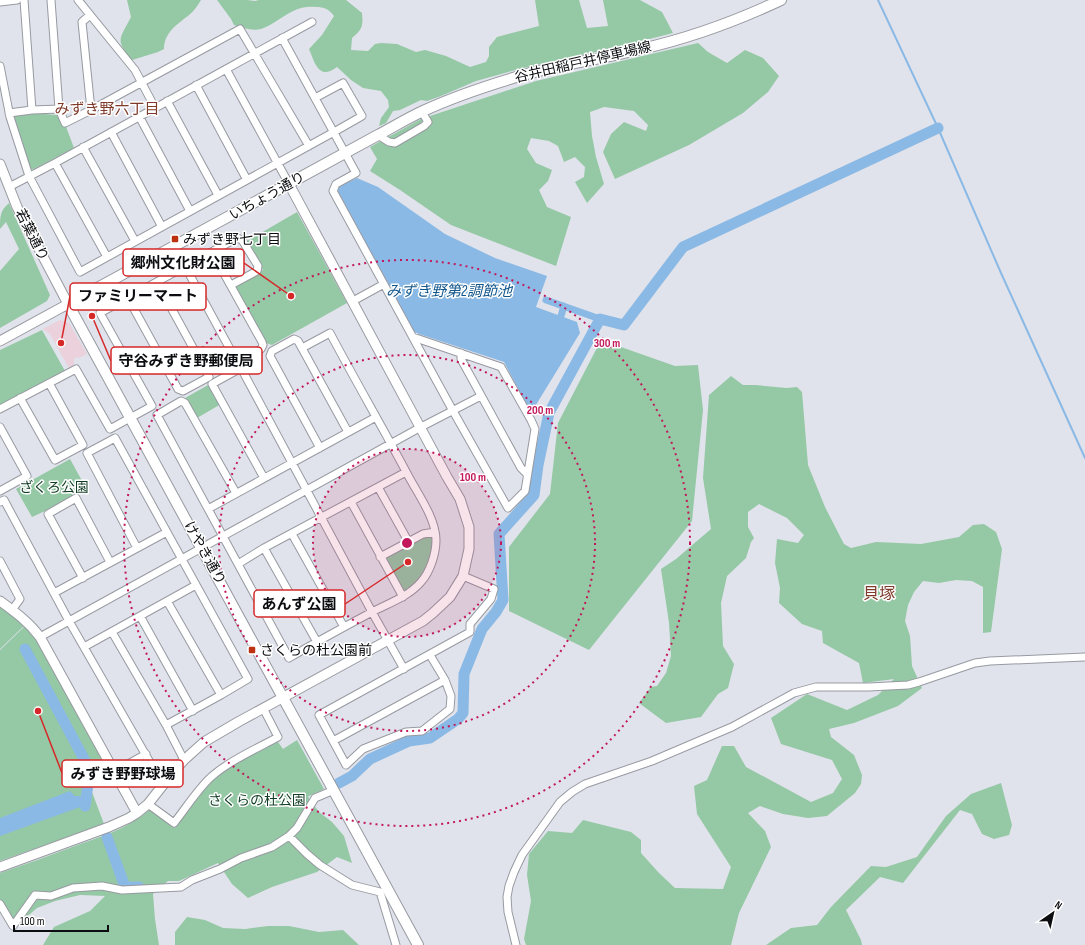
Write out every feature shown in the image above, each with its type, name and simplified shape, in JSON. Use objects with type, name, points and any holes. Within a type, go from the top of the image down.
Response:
[{"type":"main road","name":"谷井田稲戸井停車場線","points":[[382,133],[422,112],[468,93],[524,75],[642,49],[685,37],[732,21],[781,0]]},
{"type":"main road","name":"いちょう通り","points":[[68,304],[382,133]]},
{"type":"main road","name":"けやき通り","points":[[68,304],[334,790],[384,890]]},
{"type":"main road","points":[[384,890],[418,945]]},
{"type":"street","points":[[0,2],[17,0]]},
{"type":"street","points":[[24,0],[32,110]]},
{"type":"street","points":[[51,0],[59,109],[65,123],[240,29],[309,146]]},
{"type":"street","points":[[78,0],[135,70],[155,108]]},
{"type":"street","points":[[90,15],[82,22],[91,110]]},
{"type":"street","points":[[5,181],[29,176],[312,22]]},
{"type":"street","points":[[282,38],[356,173],[336,184],[333,191],[453,411],[508,508],[525,491],[535,429],[502,367],[413,337]]},
{"type":"street","points":[[0,66],[9,113],[29,176],[80,272],[362,116],[344,83],[315,98]]},
{"type":"street","points":[[0,867],[109,827],[137,813],[148,804],[184,760],[204,742],[423,620],[450,597],[463,576],[469,549],[469,527],[460,499],[226,69]]},
{"type":"street","points":[[196,85],[247,180]]},
{"type":"street","points":[[167,101],[218,196]]},
{"type":"street","points":[[9,113],[59,109]]},
{"type":"street","points":[[382,133],[389,142],[395,143],[424,126],[428,122],[422,112]]},
{"type":"street","points":[[139,116],[190,211]]},
{"type":"street","points":[[111,132],[162,227]]},
{"type":"street","points":[[83,147],[136,241]]},
{"type":"street","points":[[55,162],[107,257]]},
{"type":"street","name":"若葉通り","points":[[0,164],[5,181],[29,231],[68,304]]},
{"type":"street","points":[[0,409],[76,368],[110,429],[131,418],[152,406],[100,313],[237,238],[242,240],[258,266],[257,271],[231,285]]},
{"type":"street","points":[[174,246],[237,362],[261,349],[263,345],[212,252]]},
{"type":"street","points":[[128,298],[178,389],[183,391],[208,377],[157,282]]},
{"type":"street","points":[[353,302],[384,284]]},
{"type":"street","name":"いちょう通り","points":[[0,341],[68,304]]},
{"type":"street","points":[[236,494],[185,402],[181,402],[157,415],[289,658],[316,642],[411,592],[421,582],[429,569],[434,555],[436,541],[433,522],[330,333],[302,348]]},
{"type":"street","points":[[320,448],[270,356],[272,351],[294,339],[298,341],[348,432]]},
{"type":"street","points":[[461,353],[461,359],[520,468],[528,474]]},
{"type":"street","points":[[264,478],[212,384],[241,368],[404,669]]},
{"type":"street","points":[[20,398],[55,460],[83,445],[49,383]]},
{"type":"street","points":[[40,637],[421,427],[481,396]]},
{"type":"street","points":[[208,509],[376,417]]},
{"type":"street","points":[[0,427],[27,476],[0,491]]},
{"type":"street","points":[[138,548],[87,453],[115,438],[248,679],[166,725]]},
{"type":"street","points":[[238,564],[264,548],[406,472]]},
{"type":"street","points":[[378,487],[408,541]]},
{"type":"street","points":[[82,578],[48,514],[76,498],[110,562]]},
{"type":"street","points":[[0,502],[4,500],[69,621],[163,785]]},
{"type":"street","points":[[351,502],[403,597]]},
{"type":"street","points":[[54,593],[167,532]]},
{"type":"street","points":[[380,557],[423,534],[435,532]]},
{"type":"street","points":[[292,534],[344,627]]},
{"type":"street","points":[[264,548],[316,642]]},
{"type":"street","points":[[0,562],[20,599],[12,610]]},
{"type":"street","points":[[430,655],[445,680],[451,696],[450,709],[422,731],[406,732],[363,749],[346,765],[319,715],[470,632],[470,624],[491,599],[494,589],[463,576]]},
{"type":"street","points":[[84,647],[196,585]]},
{"type":"street","points":[[0,601],[27,622],[40,637],[137,813]]},
{"type":"street","points":[[167,601],[221,695]]},
{"type":"street","points":[[140,616],[193,711]]},
{"type":"street","points":[[112,632],[166,725],[184,760]]},
{"type":"street","points":[[516,945],[508,912],[509,886],[514,872],[522,855],[560,802],[585,784],[652,761],[732,727],[794,693],[805,689],[816,687],[908,685],[976,663],[990,661],[1085,657]]},
{"type":"street","points":[[333,741],[445,680]]},
{"type":"street","points":[[148,804],[174,823],[199,790],[222,768],[278,737],[263,708]]},
{"type":"street","points":[[114,772],[146,754]]},
{"type":"street","points":[[0,904],[13,926],[35,895],[51,896],[73,888],[102,886],[122,890],[181,887],[192,880],[220,869],[241,858],[272,847],[289,836],[297,828],[315,798],[334,790]]},
{"type":"street","points":[[289,836],[320,865],[352,884],[384,890],[396,945]]},
{"type":"shaded area","points":[[60,320],[69,323],[87,354],[74,359],[74,365],[69,368],[50,334],[43,329]]},
{"type":"green space","points":[[127,0],[201,0],[193,12],[172,29],[166,38],[164,49],[132,60],[121,44],[122,35],[131,17]]},
{"type":"green space","points":[[217,0],[346,0],[362,13],[362,27],[352,38],[351,50],[368,51],[375,44],[397,44],[416,52],[425,50],[446,56],[470,67],[486,62],[489,56],[489,47],[497,37],[539,26],[535,0],[579,0],[587,28],[608,26],[603,0],[640,0],[662,12],[673,33],[519,69],[476,81],[441,96],[427,101],[421,100],[400,110],[393,111],[386,123],[379,126],[381,118],[389,107],[388,100],[381,91],[363,88],[351,80],[337,67],[331,71],[322,71],[313,60],[309,49],[322,35],[334,16],[328,10],[319,7],[301,8],[258,30],[234,25]]},
{"type":"green space","points":[[698,43],[708,52],[727,63],[745,50],[763,58],[779,76],[768,92],[743,113],[689,145],[615,179],[603,152],[611,134],[624,122],[646,131],[648,125],[634,111],[604,107],[590,112],[596,157],[604,184],[587,203],[575,182],[584,177],[585,167],[575,157],[564,162],[558,146],[549,141],[531,138],[527,149],[536,163],[552,170],[548,181],[539,190],[547,207],[571,217],[556,266],[451,225],[370,171],[377,159],[370,147],[421,119],[536,81]]},
{"type":"green space","points":[[34,113],[57,115],[65,124],[74,148],[34,169],[31,169],[13,115]]},
{"type":"green space","points":[[9,203],[50,295],[47,301],[0,328],[0,271],[19,249],[6,222],[0,229],[1,214]]},
{"type":"green space","points":[[297,212],[347,303],[272,345],[266,343],[236,288],[237,285],[263,270],[247,241]]},
{"type":"green space","points":[[42,330],[65,371],[0,406],[0,350]]},
{"type":"green space","points":[[601,340],[675,366],[698,365],[703,410],[692,521],[589,650],[509,611],[509,547],[550,494],[558,423]]},
{"type":"green space","points":[[731,376],[743,385],[787,388],[797,387],[802,392],[808,465],[825,507],[844,544],[851,548],[876,542],[921,544],[959,537],[973,525],[984,524],[996,532],[1002,549],[991,632],[983,633],[983,587],[972,581],[956,580],[939,583],[923,581],[914,592],[908,605],[905,621],[910,636],[912,666],[922,688],[898,706],[854,723],[829,729],[831,737],[854,755],[862,775],[861,784],[855,793],[827,816],[808,818],[783,814],[760,806],[748,813],[765,831],[771,847],[739,913],[731,945],[526,945],[524,939],[531,901],[527,875],[529,854],[548,831],[572,833],[583,820],[631,832],[641,840],[641,853],[675,888],[723,889],[731,867],[697,814],[694,786],[707,780],[722,746],[734,746],[746,767],[811,802],[833,793],[842,779],[832,760],[781,744],[771,718],[807,694],[847,710],[878,695],[894,679],[863,683],[859,663],[823,643],[822,631],[802,624],[779,603],[780,588],[775,563],[777,539],[798,543],[804,535],[787,518],[759,504],[748,512],[748,527],[754,538],[751,542],[746,558],[727,576],[721,603],[723,646],[734,664],[728,688],[718,694],[701,717],[666,723],[639,703],[651,687],[657,686],[666,673],[671,656],[669,623],[661,569],[676,559],[711,529],[703,478],[709,395]]},
{"type":"green space","points":[[210,384],[221,404],[197,418],[185,398]]},
{"type":"green space","name":"ざくろ公園","points":[[70,459],[86,488],[32,517],[16,489]]},
{"type":"green space","points":[[432,535],[431,553],[427,567],[412,586],[405,592],[402,591],[384,559],[385,556],[424,536]]},
{"type":"green space","points":[[0,606],[25,625],[0,649]]},
{"type":"green space","points":[[25,626],[34,636],[110,772],[89,784],[104,824],[0,861],[0,650]]},
{"type":"green space","name":"さくらの杜公園","points":[[297,740],[324,789],[308,797],[319,812],[332,822],[344,836],[352,863],[337,857],[317,872],[272,887],[248,898],[232,884],[218,863],[179,881],[168,881],[153,894],[159,945],[43,945],[54,927],[90,911],[105,896],[80,895],[55,901],[37,908],[15,927],[0,903],[0,873],[113,832],[141,817],[149,810],[175,828],[203,790],[221,773],[244,759],[278,742],[283,749]]},
{"type":"green space","points":[[1001,783],[1012,825],[1009,835],[994,839],[982,834],[972,814],[960,810],[903,883],[880,877],[846,910],[862,945],[766,945],[791,928],[817,925],[831,907],[871,866],[886,867],[917,857],[946,816],[971,794]]},
{"type":"green space","points":[[187,917],[205,920],[223,928],[245,929],[268,926],[289,926],[319,932],[343,930],[359,945],[175,945],[175,932]]},
{"type":"water","name":"みずき野第2調節池","points":[[357,178],[378,187],[445,234],[495,258],[547,276],[536,307],[577,322],[580,333],[531,413],[504,362],[413,331],[338,192],[338,187]]},
{"type":"water","points":[[70,791],[75,796],[84,796],[83,806],[0,836],[0,818]]},
{"type":"waterway","points":[[878,0],[938,128],[1001,273],[1085,458]]},
{"type":"waterway","points":[[339,783],[352,776],[370,759],[409,741],[430,738],[458,719],[463,713],[464,674],[482,629],[496,612],[503,600],[499,534],[534,495],[538,465],[549,413],[600,319],[624,325],[683,247],[938,128]]},
{"type":"waterway","points":[[546,300],[600,319]]},
{"type":"waterway","points":[[561,316],[564,306]]},
{"type":"waterway","points":[[25,649],[90,770],[85,806]]},
{"type":"waterway","points":[[107,837],[125,887],[139,887]]},
{"type":"place","name":"みずき野七丁目","points":[[175,239]]},
{"type":"place","name":"郷州文化財公園","points":[[291,296]]},
{"type":"place","name":"守谷みずき野郵便局","points":[[92,316]]},
{"type":"place","name":"ファミリーマート","points":[[61,343]]},
{"type":"place","name":"あんず公園","points":[[408,562]]},
{"type":"place","name":"さくらの杜公園前","points":[[252,650]]},
{"type":"place","name":"みずき野野球場","points":[[38,711]]},
{"type":"district","name":"みずき野六丁目","points":[[107,109]]},
{"type":"district","name":"貝塚","points":[[879,594]]}]
